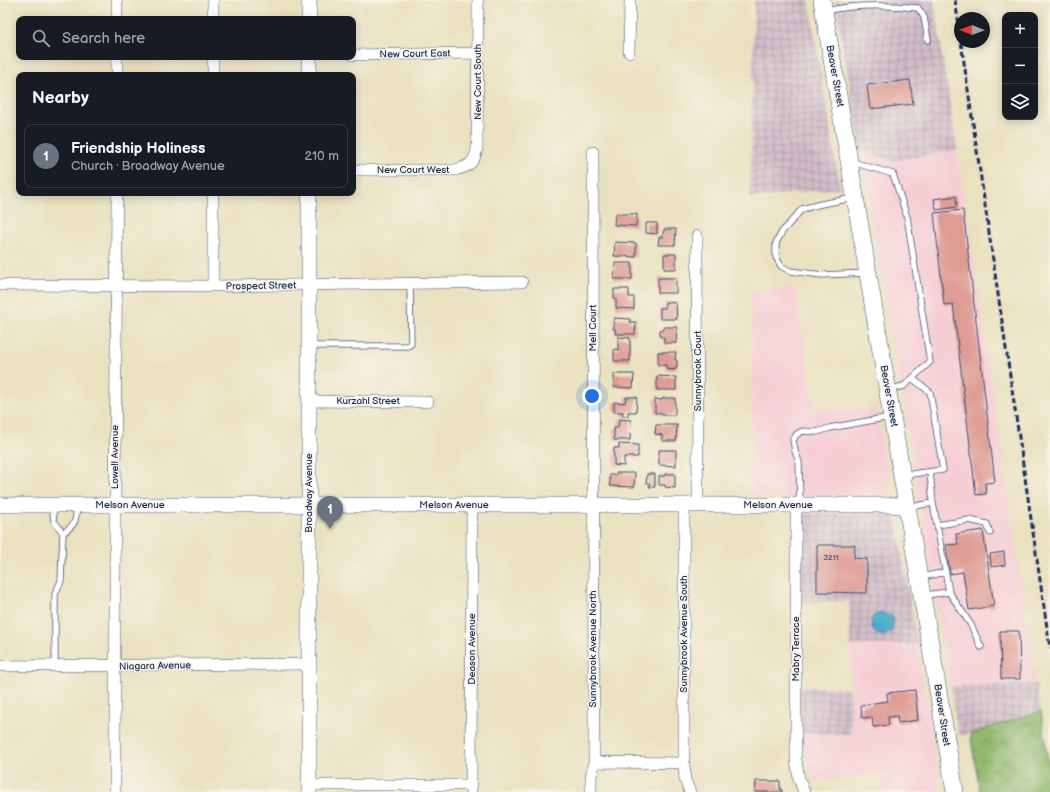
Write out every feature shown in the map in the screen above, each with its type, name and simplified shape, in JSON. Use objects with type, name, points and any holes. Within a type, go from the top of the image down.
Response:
[{"type":"main road","name":"Beaver Street","points":[[823,6],[955,792]]},
{"type":"street","points":[[117,0],[117,16]]},
{"type":"street","points":[[213,0],[213,16]]},
{"type":"street","points":[[309,0],[309,16]]},
{"type":"street","name":"New Court South","points":[[472,163],[476,157],[477,148],[478,0]]},
{"type":"street","points":[[629,52],[630,0]]},
{"type":"street","name":"New Court East","points":[[356,55],[478,54]]},
{"type":"street","points":[[117,60],[117,72]]},
{"type":"street","points":[[213,60],[213,72]]},
{"type":"street","points":[[309,60],[309,72]]},
{"type":"street","name":"Mell Court","points":[[593,152],[593,505]]},
{"type":"street","name":"New Court West","points":[[356,170],[455,170],[464,168],[472,163]]},
{"type":"street","name":"Lowell Avenue","points":[[115,792],[117,196]]},
{"type":"street","points":[[213,196],[213,286]]},
{"type":"street","name":"Broadway Avenue","points":[[308,789],[309,196]]},
{"type":"street","name":"Sunnybrook Court","points":[[691,505],[697,236]]},
{"type":"street","name":"Prospect Street","points":[[0,285],[213,286],[522,282]]},
{"type":"street","name":"Kurzahl Street","points":[[309,401],[428,402]]},
{"type":"street","name":"Melson Avenue","points":[[0,505],[891,505],[907,507]]},
{"type":"street","name":"Deason Avenue","points":[[472,505],[472,789]]},
{"type":"street","name":"Sunnybrook Avenue North","points":[[591,792],[591,777],[594,762],[593,505]]},
{"type":"street","name":"Sunnybrook Avenue South","points":[[690,792],[685,780],[684,763],[691,505]]},
{"type":"street","name":"Mabry Terrace","points":[[798,505],[796,760],[799,778],[804,792]]},
{"type":"street","name":"Niagara Avenue","points":[[0,666],[309,664]]},
{"type":"street","points":[[594,762],[684,763]]},
{"type":"street","points":[[308,789],[472,789]]},
{"type":"lane","points":[[823,6],[918,8],[924,17],[928,40]]},
{"type":"lane","points":[[849,161],[893,174],[907,217],[930,362],[904,386],[888,390]]},
{"type":"lane","points":[[855,198],[802,208],[782,232],[776,243],[776,257],[781,266],[790,271],[822,275],[868,273]]},
{"type":"lane","points":[[309,346],[408,346],[411,344],[410,284]]},
{"type":"lane","points":[[902,475],[944,470],[930,392],[913,379]]},
{"type":"lane","points":[[798,505],[799,462],[793,440],[796,434],[803,431],[817,432],[830,428],[893,417]]},
{"type":"lane","points":[[930,472],[933,503],[949,592],[971,625],[981,647]]},
{"type":"lane","points":[[907,507],[933,503]]},
{"type":"lane","points":[[52,505],[54,521],[63,533],[61,581],[56,594],[55,666]]},
{"type":"lane","points":[[63,533],[71,527],[76,520],[77,505]]},
{"type":"lane","points":[[937,525],[969,520],[987,524],[990,533]]},
{"type":"lane","points":[[920,578],[946,572]]},
{"type":"lane","points":[[922,596],[949,592]]},
{"type":"shaded area","points":[[754,0],[809,0],[840,188],[750,198]]},
{"type":"shaded area","points":[[835,0],[934,0],[957,150],[892,161],[861,151]]},
{"type":"shaded area","points":[[957,150],[1036,684],[950,686],[861,151],[892,161]]},
{"type":"shaded area","points":[[795,288],[815,409],[877,409],[891,488],[888,495],[883,497],[752,497],[752,290]]},
{"type":"shaded area","points":[[889,513],[896,519],[917,644],[850,645],[849,601],[799,603],[800,514]]},
{"type":"shaded area","points":[[917,644],[941,792],[882,792],[882,773],[812,781],[806,755],[800,749],[800,733],[851,733],[850,645]]},
{"type":"shaded area","points":[[1036,684],[1041,711],[970,734],[959,736],[950,686]]},
{"type":"shaded area","points":[[799,687],[850,688],[851,734],[800,733]]},
{"type":"green space","points":[[1041,711],[1050,774],[1050,792],[980,792],[970,734]]},
{"type":"water","points":[[881,613],[892,616],[894,620],[892,631],[883,636],[874,632],[872,628],[873,616]]},
{"type":"building","points":[[910,80],[913,104],[870,109],[867,85]]},
{"type":"building","points":[[956,196],[957,207],[936,210],[934,199]]},
{"type":"building","points":[[963,210],[995,482],[985,483],[986,494],[976,495],[953,304],[944,305],[934,213]]},
{"type":"building","points":[[615,214],[637,214],[636,226],[614,225]]},
{"type":"building","points":[[646,223],[657,223],[657,234],[646,233]]},
{"type":"building","points":[[664,229],[676,229],[675,245],[658,245],[659,237],[663,237]]},
{"type":"building","points":[[615,242],[636,243],[636,257],[614,256]]},
{"type":"building","points":[[664,254],[676,254],[676,269],[664,269]]},
{"type":"building","points":[[615,263],[632,263],[632,279],[614,279]]},
{"type":"building","points":[[658,278],[676,278],[676,293],[658,293]]},
{"type":"building","points":[[614,289],[629,289],[629,297],[634,297],[634,309],[616,308]]},
{"type":"building","points":[[665,302],[676,303],[677,319],[660,319],[660,308],[665,308]]},
{"type":"building","points":[[614,318],[630,319],[630,322],[636,322],[635,334],[615,334],[616,330],[614,330]]},
{"type":"building","points":[[664,327],[677,327],[676,343],[664,343],[664,337],[660,337],[660,330],[664,330]]},
{"type":"building","points":[[618,337],[630,338],[630,361],[614,361],[614,349],[618,350]]},
{"type":"building","points":[[658,352],[676,352],[675,360],[677,360],[677,368],[675,368],[675,370],[666,369],[666,365],[658,365]]},
{"type":"building","points":[[614,374],[634,374],[633,388],[614,387]]},
{"type":"building","points":[[657,376],[676,377],[676,390],[657,390]]},
{"type":"building","points":[[626,397],[637,397],[636,412],[628,412],[628,416],[622,416],[623,412],[614,412],[614,402],[625,403]]},
{"type":"building","points":[[663,398],[675,398],[675,415],[662,415],[662,413],[655,413],[655,399],[662,400]]},
{"type":"building","points":[[619,419],[631,420],[630,440],[614,440],[614,428],[618,428]]},
{"type":"building","points":[[656,425],[677,425],[676,441],[662,441],[662,435],[655,434]]},
{"type":"building","points":[[619,444],[638,445],[638,457],[624,457],[624,466],[614,465],[614,448],[619,448]]},
{"type":"building","points":[[659,450],[676,450],[676,466],[659,465]]},
{"type":"building","points":[[616,473],[635,473],[634,487],[610,486],[610,475],[616,475]]},
{"type":"building","points":[[647,474],[655,474],[655,487],[649,487],[650,483],[646,483]]},
{"type":"building","points":[[665,474],[675,474],[675,488],[659,485],[659,476],[665,476]]},
{"type":"building","points":[[983,530],[994,606],[969,610],[963,572],[950,574],[946,545],[958,544],[956,534]]},
{"type":"building","points":[[817,545],[855,545],[854,558],[867,559],[867,593],[817,592]]},
{"type":"building","points":[[1004,552],[1005,565],[991,567],[990,554]]},
{"type":"building","points":[[1000,631],[1019,631],[1020,679],[1001,679]]},
{"type":"building","points":[[915,690],[918,720],[898,723],[897,716],[888,717],[889,725],[873,727],[872,717],[862,718],[861,705],[888,701],[887,693]]},
{"type":"building","points":[[756,781],[780,781],[780,790],[782,790],[782,792],[755,792]]},
{"type":"railway","points":[[955,0],[957,12]]},
{"type":"railway","points":[[962,48],[1050,648]]},
{"type":"place","name":"Friendship Holiness","points":[[330,529]]}]
